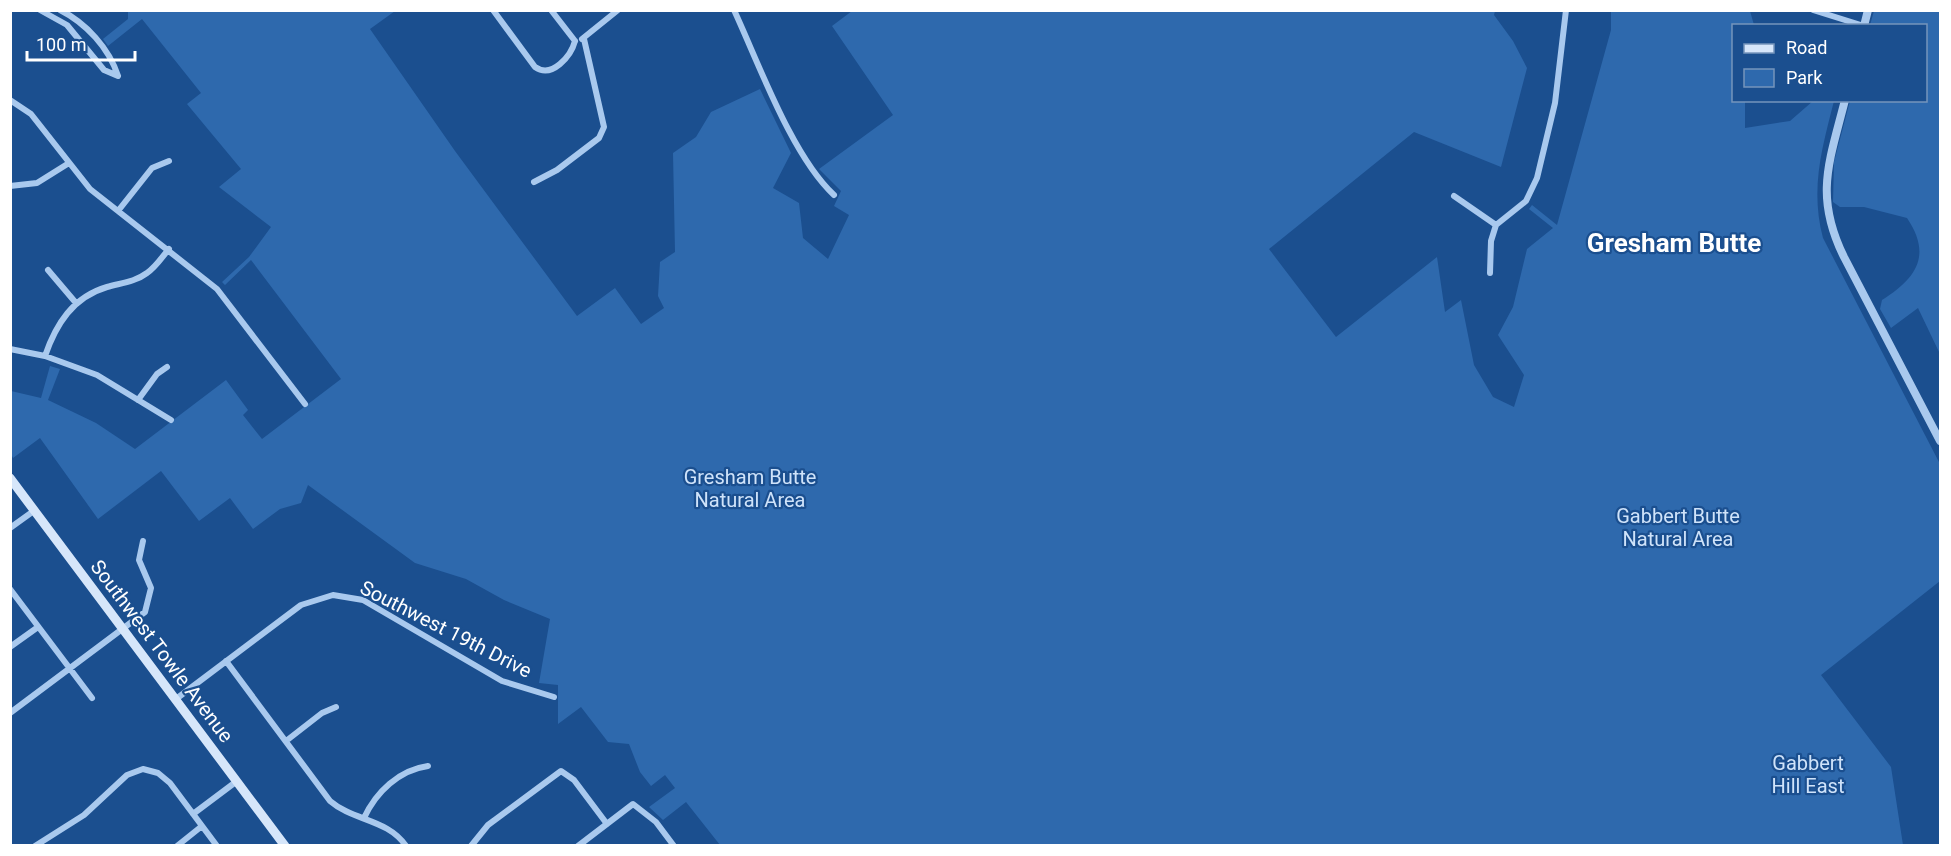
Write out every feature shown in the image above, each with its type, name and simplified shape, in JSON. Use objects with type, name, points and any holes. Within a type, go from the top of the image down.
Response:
[{"type":"main road","name":"Southwest Towle Avenue","points":[[10,478],[285,846]]},
{"type":"street","points":[[40,10],[67,26],[104,69],[118,76],[114,62],[93,36],[81,24],[60,10]]},
{"type":"street","points":[[492,10],[535,68],[543,72],[569,56],[576,41]]},
{"type":"street","points":[[550,10],[576,41]]},
{"type":"street","points":[[576,41],[584,39],[618,10]]},
{"type":"street","points":[[734,10],[802,152],[820,181],[834,195]]},
{"type":"street","points":[[1490,273],[1491,242],[1496,225],[1520,207],[1534,186],[1555,103],[1566,10]]},
{"type":"street","points":[[1813,10],[1858,24]]},
{"type":"street","points":[[534,183],[557,170],[599,138],[603,132],[604,127],[584,39]]},
{"type":"street","points":[[10,100],[31,114],[90,189],[169,249],[223,296],[305,404]]},
{"type":"street","points":[[1845,102],[1826,184],[1827,210],[1831,229],[1940,437]]},
{"type":"street","points":[[118,211],[152,168],[169,160]]},
{"type":"street","points":[[10,186],[37,183],[69,164]]},
{"type":"street","points":[[1454,196],[1496,225]]},
{"type":"street","points":[[45,356],[55,329],[76,303],[97,290],[137,279],[169,249]]},
{"type":"street","points":[[48,270],[76,303]]},
{"type":"street","points":[[10,349],[45,356],[97,375],[171,420]]},
{"type":"street","points":[[138,400],[157,374],[167,367]]},
{"type":"street","points":[[10,528],[35,510]]},
{"type":"street","points":[[10,713],[124,630],[145,612],[151,596],[149,580],[139,560],[143,541]]},
{"type":"street","points":[[10,589],[92,698]]},
{"type":"street","name":"Southwest 19th Drive","points":[[176,699],[301,605],[325,596],[342,596],[371,604],[502,681],[554,697]]},
{"type":"street","points":[[10,647],[38,627]]},
{"type":"street","points":[[226,661],[330,801],[344,811],[391,830],[406,846]]},
{"type":"street","points":[[286,741],[322,713],[336,707]]},
{"type":"street","points":[[364,819],[375,796],[381,791],[413,768],[429,766]]},
{"type":"street","points":[[35,846],[84,816],[127,775],[150,769],[170,783],[217,846]]},
{"type":"street","points":[[471,846],[489,825],[561,771],[574,780],[607,824]]},
{"type":"street","points":[[193,814],[237,781]]},
{"type":"street","points":[[578,846],[633,804],[656,822],[674,846]]},
{"type":"street","points":[[177,846],[202,826]]},
{"type":"green space","points":[[128,11],[395,11],[370,29],[455,151],[577,316],[615,288],[641,324],[664,308],[658,296],[660,262],[675,252],[673,153],[696,137],[711,112],[760,89],[791,153],[773,188],[799,203],[803,238],[828,259],[849,215],[834,206],[841,191],[819,169],[893,115],[832,26],[852,11],[1495,11],[1494,15],[1513,41],[1527,68],[1501,167],[1414,132],[1269,249],[1336,337],[1437,257],[1445,312],[1461,300],[1474,365],[1493,397],[1514,407],[1524,375],[1498,335],[1513,307],[1527,249],[1553,228],[1529,209],[1532,205],[1557,225],[1611,30],[1611,11],[1750,11],[1754,24],[1732,24],[1732,102],[1745,102],[1745,128],[1790,121],[1812,102],[1834,102],[1819,169],[1818,203],[1823,238],[1940,464],[1940,581],[1821,675],[1891,767],[1903,845],[720,845],[686,802],[663,820],[649,807],[675,788],[665,775],[651,786],[640,772],[629,744],[608,742],[581,707],[558,724],[558,685],[539,683],[550,619],[504,600],[466,579],[415,563],[308,485],[301,503],[280,509],[253,529],[230,498],[199,521],[161,471],[98,519],[40,438],[13,458],[11,454],[11,391],[41,398],[50,366],[60,369],[48,400],[96,423],[135,449],[226,380],[248,410],[243,415],[262,439],[341,379],[251,260],[225,285],[222,282],[249,257],[271,227],[219,187],[241,169],[187,104],[201,93],[142,19],[108,46],[103,39],[128,19]]},
{"type":"green space","points":[[1874,11],[1940,11],[1940,354],[1918,308],[1891,328],[1880,309],[1882,300],[1904,283],[1917,265],[1919,243],[1907,218],[1864,207],[1840,207],[1833,202],[1834,162],[1850,102],[1927,102],[1927,24],[1870,24]]},
{"type":"district","name":"Gresham Butte","points":[[1674,243]]},
{"type":"park label","name":"Gresham Butte Natural Area","points":[[750,488]]},
{"type":"park label","name":"Gabbert Butte Natural Area","points":[[1678,528]]},
{"type":"park label","name":"Gabbert Hill East","points":[[1808,774]]}]
